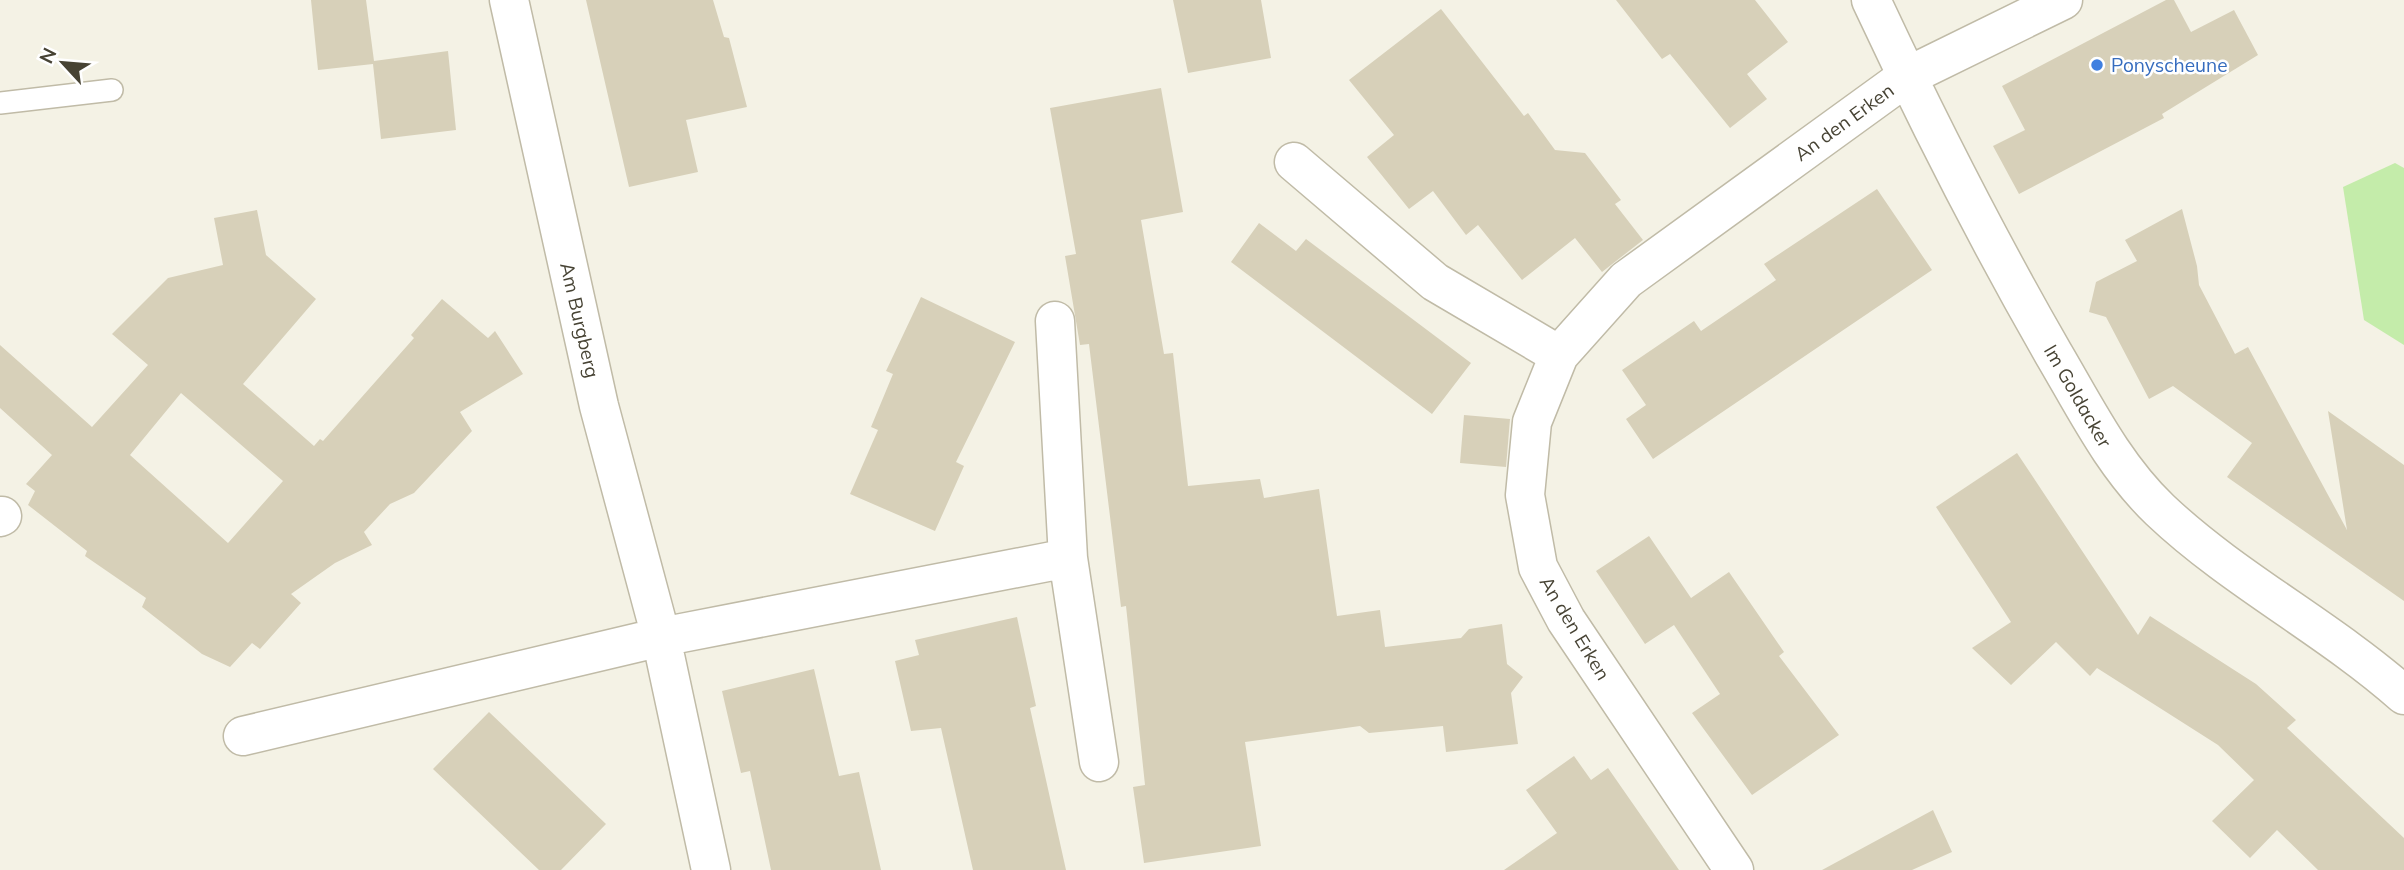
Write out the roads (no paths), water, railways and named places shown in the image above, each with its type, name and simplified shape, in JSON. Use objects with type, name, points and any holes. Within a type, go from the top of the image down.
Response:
[{"type":"street","name":"Am Burgberg","points":[[509,0],[599,406],[661,637],[711,870]]},
{"type":"street","name":"Im Goldacker","points":[[1871,0],[1906,76],[2011,279],[2113,456],[2159,509],[2226,565],[2362,658],[2404,695]]},
{"type":"street","name":"An den Erken","points":[[1734,870],[1566,620],[1538,567],[1525,495],[1532,422],[1559,355],[1626,280],[1906,76],[2063,0]]},
{"type":"street","points":[[1294,162],[1435,282],[1559,355]]},
{"type":"street","points":[[1055,321],[1068,558],[1100,762]]},
{"type":"street","points":[[243,736],[661,637],[1068,558]]},
{"type":"lane","points":[[0,103],[111,90]]},
{"type":"place","name":"Ponyscheune","points":[[2097,65]]}]
